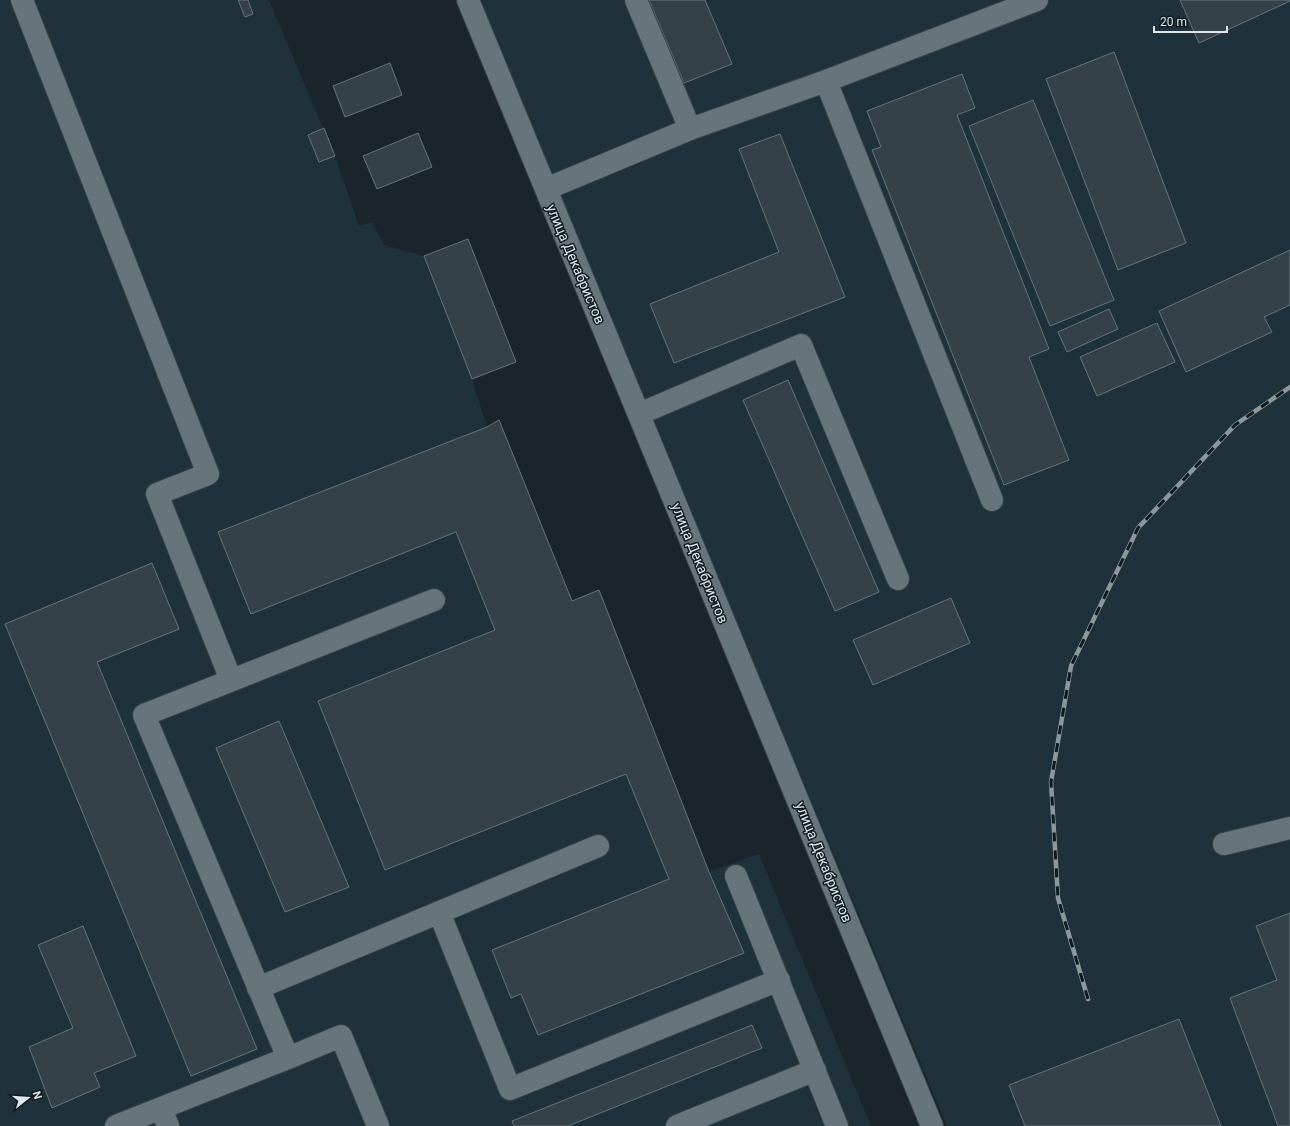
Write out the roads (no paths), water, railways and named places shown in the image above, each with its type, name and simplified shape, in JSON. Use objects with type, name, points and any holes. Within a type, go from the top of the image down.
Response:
[{"type":"street","points":[[22,0],[208,474],[158,494],[231,680]]},
{"type":"street","name":"улица Декабристов","points":[[468,0],[932,1126]]},
{"type":"street","points":[[636,0],[690,129]]},
{"type":"street","points":[[546,189],[690,129],[826,81],[1037,0]]},
{"type":"street","points":[[826,81],[992,500]]},
{"type":"street","points":[[639,414],[801,345],[898,579]]},
{"type":"street","points":[[288,1058],[144,715],[434,600]]},
{"type":"street","points":[[1224,844],[1290,828]]},
{"type":"street","points":[[258,988],[598,846]]},
{"type":"street","points":[[736,876],[837,1126]]},
{"type":"street","points":[[439,912],[510,1089],[778,980]]},
{"type":"street","points":[[116,1126],[164,1117],[288,1058],[342,1036],[378,1126]]},
{"type":"street","points":[[677,1126],[815,1070]]},
{"type":"railway","points":[[1088,999],[1058,898],[1051,782],[1071,666],[1138,528],[1235,425],[1290,387]]}]
